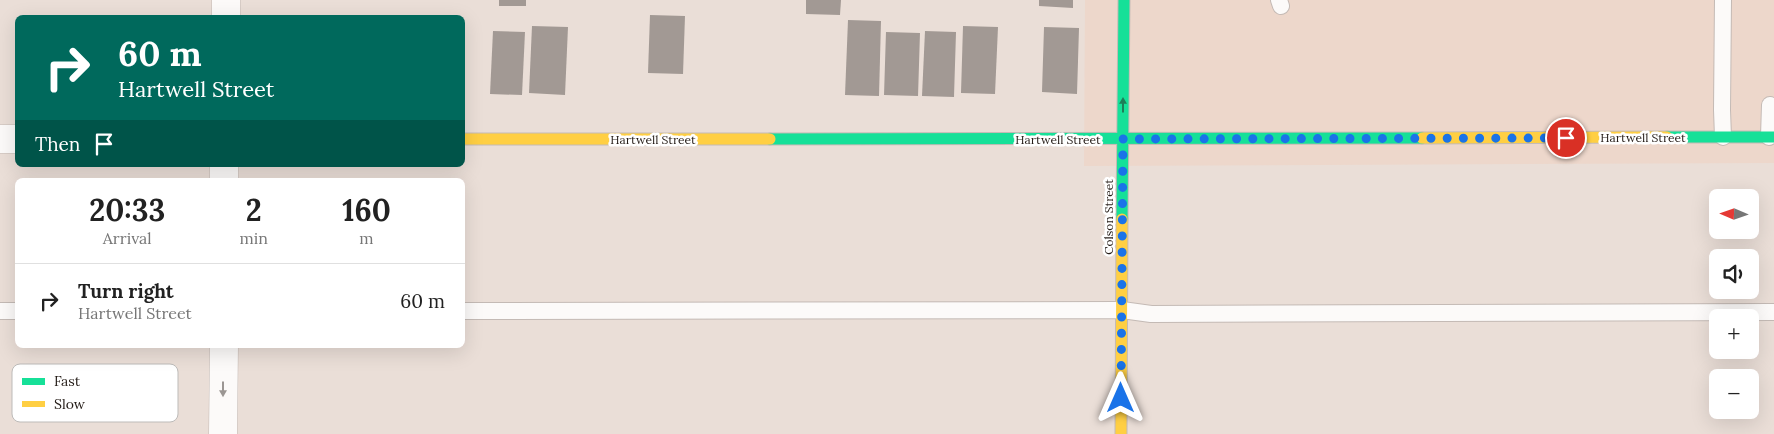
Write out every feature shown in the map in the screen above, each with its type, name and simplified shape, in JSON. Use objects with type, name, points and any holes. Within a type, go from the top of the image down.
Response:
[{"type":"street","points":[[226,0],[226,15]]},
{"type":"street","name":"Colson Street","points":[[1121,434],[1124,0]]},
{"type":"street","name":"Hartwell Street","points":[[465,139],[1772,137]]},
{"type":"street","points":[[0,139],[15,139]]},
{"type":"street","points":[[223,434],[224,348]]},
{"type":"lane","points":[[1719,8],[1716,71],[1723,137]]},
{"type":"lane","points":[[1770,105],[1772,137]]},
{"type":"lane","points":[[465,311],[1122,310],[1151,314],[1774,312]]},
{"type":"lane","points":[[0,311],[15,311]]},
{"type":"shaded area","points":[[1085,0],[1774,0],[1774,163],[1084,166]]},
{"type":"building","points":[[499,0],[526,0],[526,6],[499,6]]},
{"type":"building","points":[[806,0],[841,0],[840,15],[806,14]]},
{"type":"building","points":[[1039,0],[1073,0],[1073,8],[1039,6]]},
{"type":"building","points":[[650,15],[685,16],[683,74],[648,73]]},
{"type":"building","points":[[848,20],[881,21],[879,96],[845,95]]},
{"type":"building","points":[[532,26],[568,27],[565,95],[529,93]]},
{"type":"building","points":[[963,26],[998,27],[995,94],[961,93]]},
{"type":"building","points":[[1044,27],[1079,28],[1077,94],[1042,92]]},
{"type":"building","points":[[493,31],[525,32],[522,95],[490,94]]},
{"type":"building","points":[[925,31],[956,32],[954,97],[922,96]]},
{"type":"building","points":[[886,32],[920,33],[918,96],[884,95]]},
{"type":"traffic: fast","points":[[1122,219],[1124,0]]},
{"type":"traffic: fast","points":[[1667,137],[1774,137]]},
{"type":"traffic: fast","points":[[770,139],[1422,138]]},
{"type":"traffic: slow","points":[[1422,138],[1667,137]]},
{"type":"traffic: slow","points":[[465,139],[770,139]]},
{"type":"traffic: slow","points":[[1121,434],[1122,219]]},
{"type":"route","points":[[1121,398],[1123,139],[1566,138]]}]
